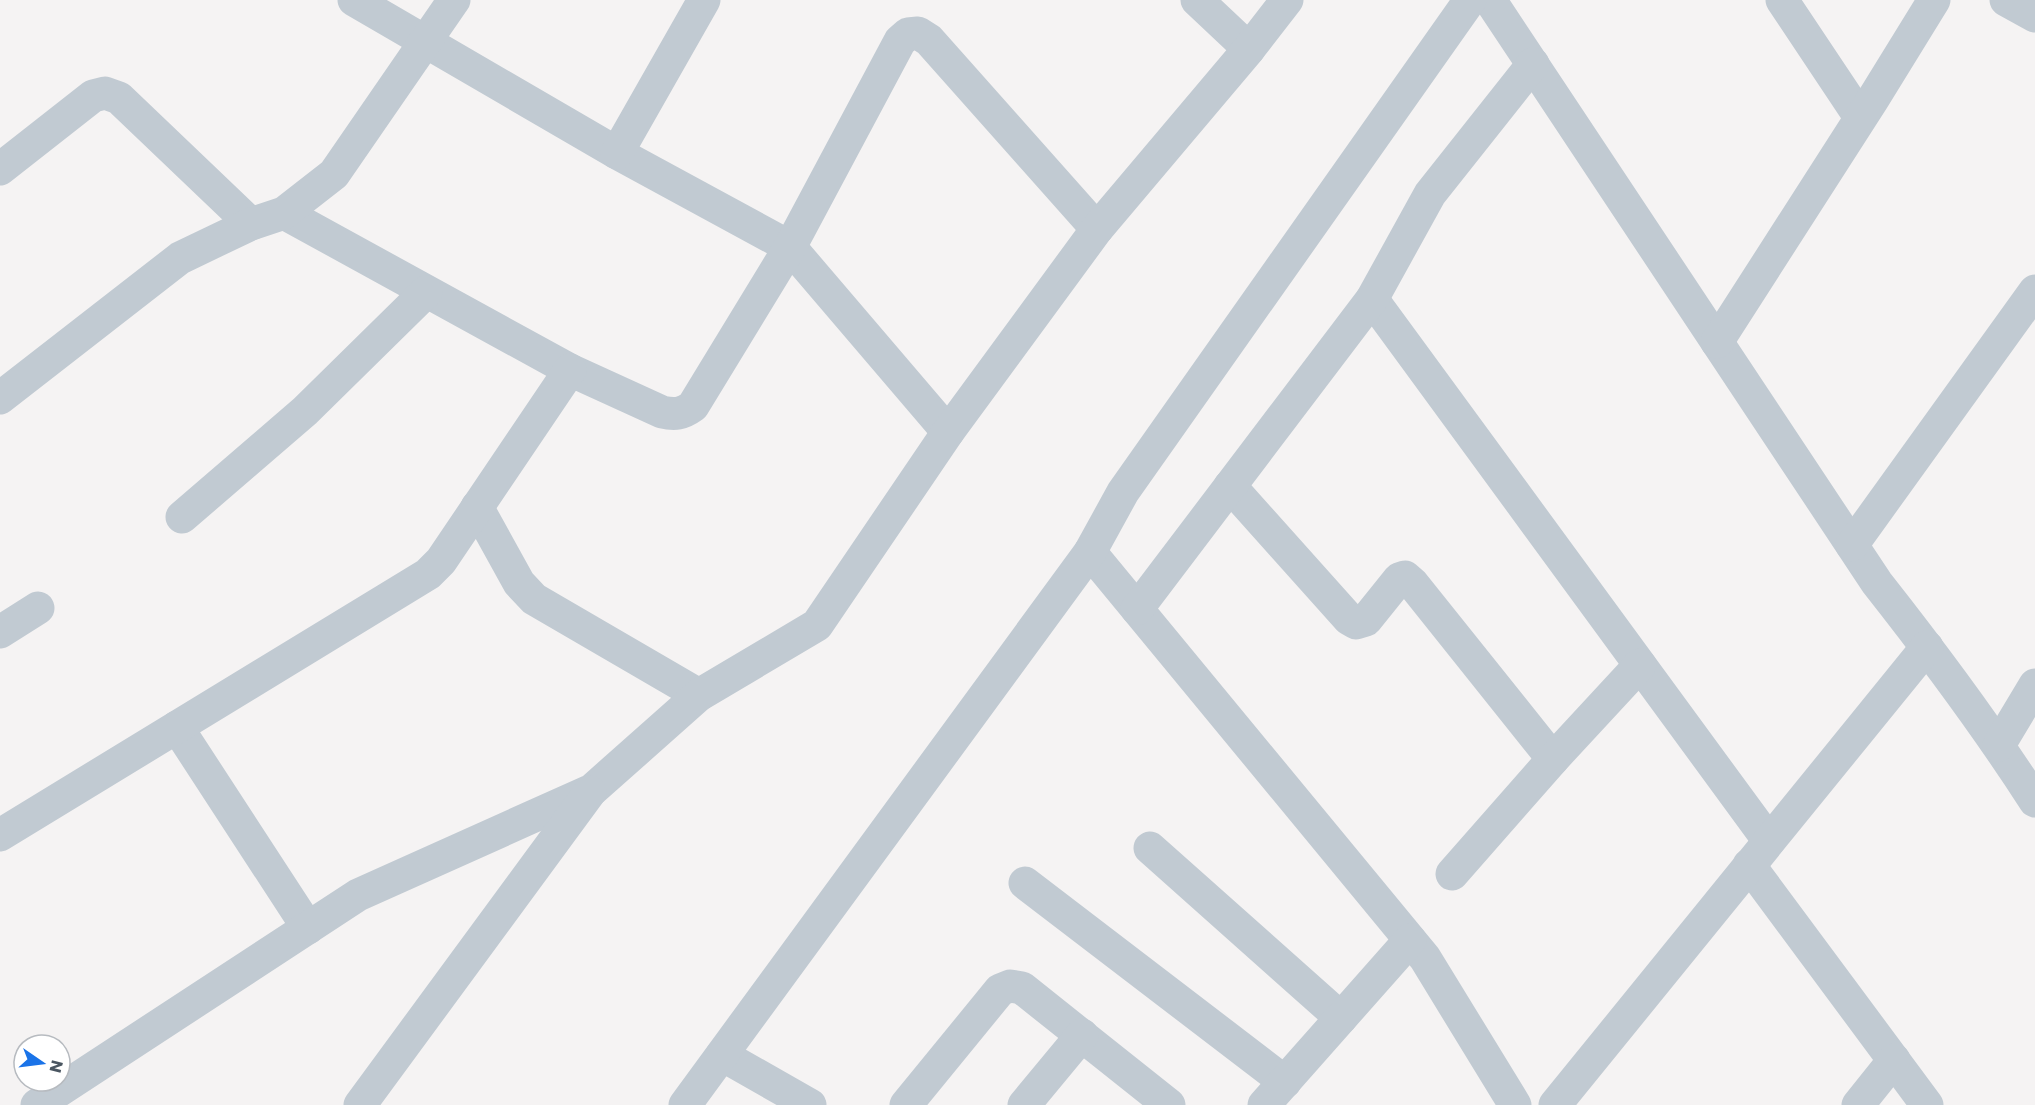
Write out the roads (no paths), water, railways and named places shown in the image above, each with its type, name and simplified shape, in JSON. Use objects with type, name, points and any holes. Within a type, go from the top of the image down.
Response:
[{"type":"street","points":[[354,0],[617,153],[790,248],[948,432]]},
{"type":"street","points":[[0,398],[180,258],[251,224],[284,213],[334,174],[454,0]]},
{"type":"street","points":[[617,153],[704,0]]},
{"type":"street","points":[[1197,0],[1249,49]]},
{"type":"street","points":[[360,1105],[592,790],[699,694],[817,625],[948,432],[1097,229],[1249,49],[1287,0]]},
{"type":"street","points":[[685,1105],[1090,552],[1123,492],[1470,0]]},
{"type":"street","points":[[1490,0],[1877,583],[1927,646],[1999,745],[2035,801]]},
{"type":"street","points":[[1782,0],[1860,117]]},
{"type":"street","points":[[1717,342],[1934,0]]},
{"type":"street","points":[[2006,0],[2035,16]]},
{"type":"street","points":[[284,213],[570,370],[662,412],[672,414],[683,413],[693,406],[790,248],[900,41],[908,34],[918,33],[929,40],[1097,229]]},
{"type":"street","points":[[1137,609],[1372,299],[1430,194],[1533,64]]},
{"type":"street","points":[[0,170],[93,96],[105,93],[119,98],[251,224]]},
{"type":"street","points":[[1852,545],[2035,291]]},
{"type":"street","points":[[182,517],[305,411],[426,292]]},
{"type":"street","points":[[1372,299],[1640,665],[1894,1060],[1927,1105]]},
{"type":"street","points":[[0,835],[428,574],[441,561],[570,370]]},
{"type":"street","points":[[1230,486],[1349,619],[1356,623],[1366,620],[1399,579],[1405,578],[1413,584],[1553,759]]},
{"type":"street","points":[[477,507],[519,583],[534,599],[699,694]]},
{"type":"street","points":[[1090,552],[1425,958],[1515,1105]]},
{"type":"street","points":[[0,632],[38,608]]},
{"type":"street","points":[[1555,1105],[1927,646]]},
{"type":"street","points":[[1452,874],[1553,759],[1640,665]]},
{"type":"street","points":[[1999,745],[2035,685]]},
{"type":"street","points":[[177,727],[308,928]]},
{"type":"street","points":[[37,1105],[358,894],[592,790]]},
{"type":"street","points":[[1150,848],[1341,1018]]},
{"type":"street","points":[[1025,883],[1275,1093],[1410,940]]},
{"type":"street","points":[[906,1105],[1000,990],[1010,986],[1022,988],[1169,1105]]},
{"type":"street","points":[[1024,1105],[1082,1035]]},
{"type":"street","points":[[722,1055],[810,1105]]},
{"type":"street","points":[[1858,1105],[1894,1060]]}]
